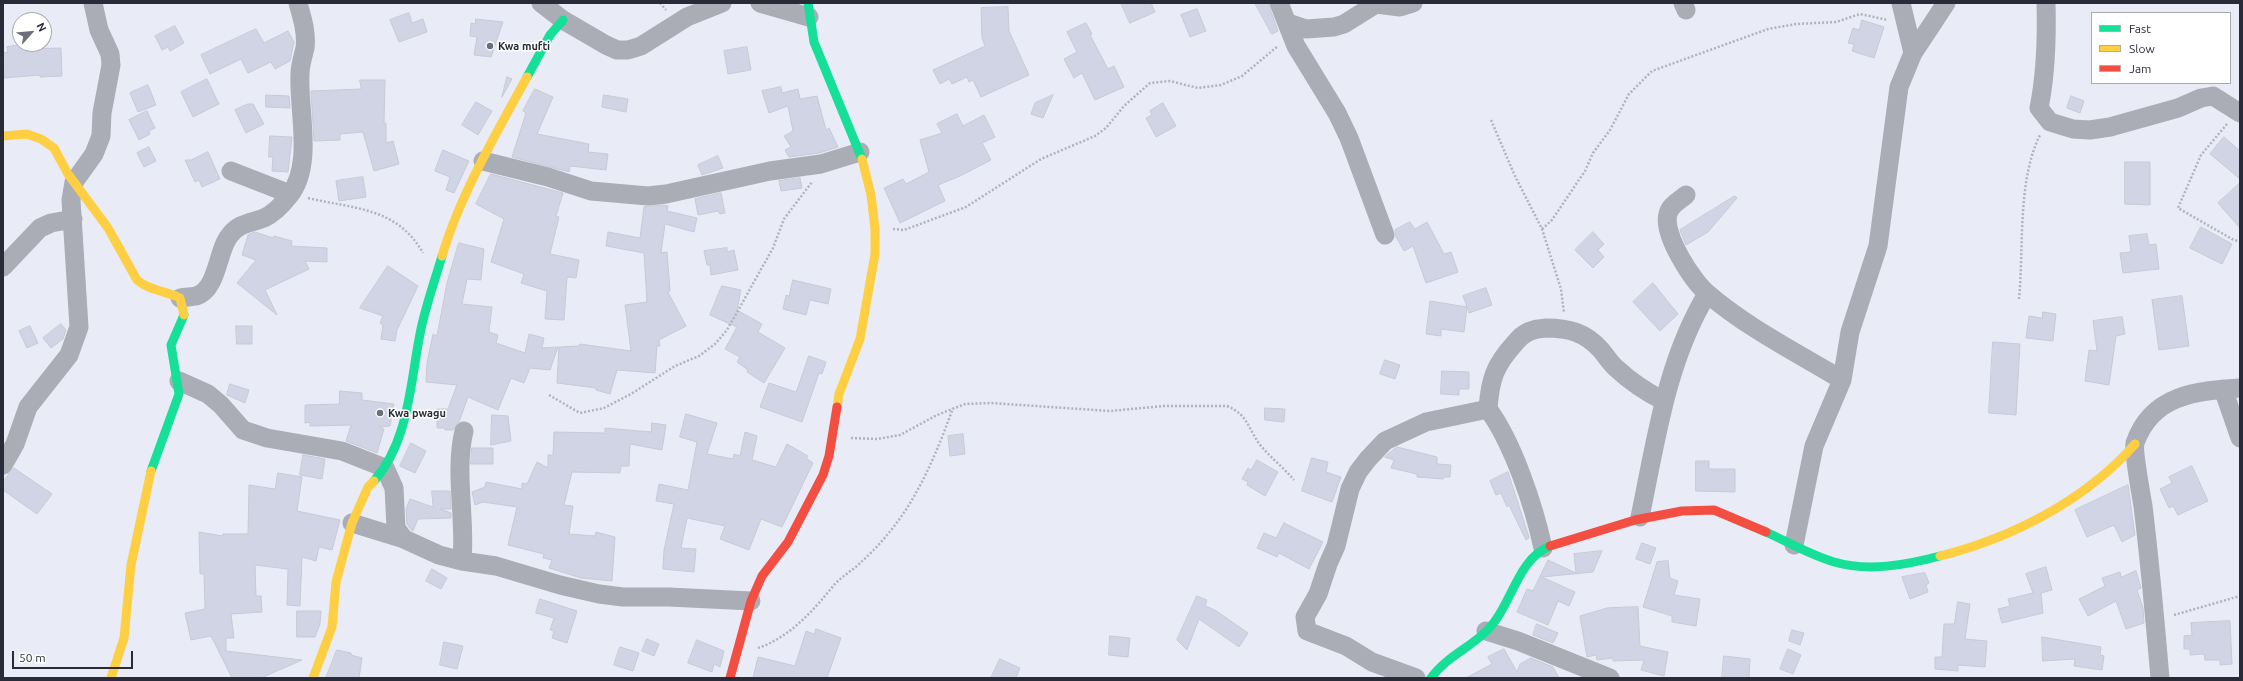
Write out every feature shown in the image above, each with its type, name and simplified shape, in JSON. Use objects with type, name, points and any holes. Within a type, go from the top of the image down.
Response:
[{"type":"street","points":[[3,465],[15,444],[28,407],[69,355],[79,327],[71,200],[74,182],[94,154],[101,136],[102,113],[111,65],[110,54],[99,30],[93,3]]},
{"type":"street","points":[[3,136],[28,134],[41,139],[54,148],[74,182],[108,228],[137,280],[143,285],[166,290],[180,298],[197,296],[207,288],[218,268],[221,248],[238,226],[265,217],[276,210],[290,194],[302,163],[303,152],[300,75],[305,46],[305,33],[298,3]]},
{"type":"street","points":[[541,3],[563,20],[617,50],[628,50],[641,46],[687,17],[722,3]]},
{"type":"street","points":[[730,678],[751,601],[762,576],[788,542],[823,475],[840,394],[860,339],[866,313],[875,254],[875,229],[871,195],[860,152],[814,42],[808,10],[760,3]]},
{"type":"street","points":[[1279,3],[1304,60],[1337,113],[1385,235]]},
{"type":"street","points":[[1290,29],[1334,27],[1344,24],[1376,4],[1400,7],[1413,3]]},
{"type":"street","points":[[1794,545],[1814,446],[1842,380],[1850,332],[1878,246],[1899,87],[1912,53],[1946,3]]},
{"type":"street","points":[[2046,3],[2047,45],[2044,84],[2039,108],[2050,122],[2073,129],[2090,130],[2110,128],[2178,108],[2201,98],[2213,96],[2239,112]]},
{"type":"street","points":[[1902,9],[1912,53]]},
{"type":"street","points":[[313,678],[332,627],[336,582],[352,523],[368,487],[385,468],[402,432],[421,328],[449,232],[496,134],[550,35],[563,20]]},
{"type":"street","points":[[483,161],[548,177],[591,191],[648,196],[666,194],[770,172],[821,164],[860,152]]},
{"type":"street","points":[[231,171],[290,194]]},
{"type":"street","points":[[1686,195],[1669,210],[1666,221],[1674,244],[1690,272],[1707,294],[1755,328],[1842,380]]},
{"type":"street","points":[[3,267],[40,228],[51,223],[73,219]]},
{"type":"street","points":[[1640,517],[1670,377],[1694,317],[1707,294]]},
{"type":"street","points":[[111,678],[124,638],[131,565],[148,479],[179,394],[179,381],[171,354],[171,346],[184,315],[180,298]]},
{"type":"street","points":[[1543,548],[1539,529],[1508,442],[1502,427],[1488,409],[1490,385],[1493,373],[1502,356],[1523,333],[1538,328],[1566,328],[1586,338],[1600,348],[1616,368],[1644,391],[1664,401]]},
{"type":"street","points":[[179,381],[208,394],[221,405],[243,430],[266,438],[342,451],[385,468],[394,488],[396,528],[404,539]]},
{"type":"street","points":[[1431,678],[1436,669],[1451,656],[1486,631],[1498,617],[1532,558],[1543,548],[1582,538],[1640,517],[1672,510],[1714,510],[1827,560],[1852,566],[1893,567],[1934,558],[1998,536],[2031,521],[2073,496],[2107,473],[2135,444],[2146,423],[2156,410],[2172,399],[2211,389],[2232,389],[2240,438]]},
{"type":"street","points":[[1416,678],[1372,662],[1346,646],[1306,631],[1305,617],[1318,594],[1336,546],[1350,489],[1358,472],[1368,459],[1385,441],[1426,422],[1488,409]]},
{"type":"street","points":[[462,561],[464,541],[460,459],[464,431]]},
{"type":"street","points":[[2135,444],[2151,570],[2160,678]]},
{"type":"street","points":[[352,523],[404,539],[440,555],[462,561],[496,566],[560,585],[623,597],[669,596],[751,601]]},
{"type":"street","points":[[1486,631],[1518,641],[1607,678]]},
{"type":"path","points":[[1542,229],[1552,220],[1585,171],[1593,153],[1610,130],[1630,94],[1652,71],[1768,29],[1796,24],[1836,22],[1860,14],[1887,20],[1902,9]]},
{"type":"path","points":[[875,229],[904,230],[966,207],[1041,159],[1095,136],[1106,128],[1124,106],[1150,83],[1170,81],[1198,88],[1221,85],[1242,76],[1290,29]]},
{"type":"path","points":[[2239,112],[2201,155],[2178,208],[2232,239],[2240,242]]},
{"type":"path","points":[[1491,120],[1515,176],[1542,229],[1560,289],[1566,328]]},
{"type":"path","points":[[2019,299],[2025,195],[2034,148],[2050,122]]},
{"type":"path","points":[[549,395],[580,413],[604,408],[649,383],[675,366],[699,356],[715,344],[727,330],[773,248],[784,219],[807,191],[821,164]]},
{"type":"path","points":[[290,194],[378,212],[394,221],[416,240],[427,260],[434,283]]},
{"type":"path","points":[[832,436],[860,439],[889,438],[900,435],[953,408],[965,404],[991,403],[1110,411],[1164,406],[1228,406],[1237,410],[1245,417],[1261,446],[1279,462],[1294,480]]},
{"type":"path","points":[[736,654],[760,647],[781,637],[811,613],[825,599],[835,584],[858,565],[888,534],[924,477],[939,446],[953,408]]},
{"type":"path","points":[[2174,615],[2240,596]]},
{"type":"building","points":[[1121,3],[1151,3],[1155,12],[1130,23]]},
{"type":"building","points":[[1255,3],[1268,3],[1278,31],[1272,34]]},
{"type":"building","points":[[1008,7],[1009,31],[1029,75],[981,97],[973,80],[969,82],[967,77],[952,84],[949,79],[940,84],[933,70],[985,46],[982,38],[981,8]]},
{"type":"building","points":[[1197,9],[1206,31],[1190,37],[1181,15]]},
{"type":"building","points":[[409,13],[412,23],[423,19],[427,32],[399,42],[390,20]]},
{"type":"building","name":"Kwa mufti","points":[[476,19],[503,22],[491,57],[474,55],[477,37],[470,36],[471,23],[475,24]]},
{"type":"building","points":[[1862,20],[1884,27],[1874,58],[1852,51],[1854,44],[1848,43],[1853,28],[1859,30]]},
{"type":"building","points":[[1086,23],[1092,34],[1090,35],[1108,69],[1114,66],[1124,87],[1095,100],[1082,73],[1074,78],[1064,59],[1077,52],[1067,32]]},
{"type":"building","points":[[175,26],[184,43],[170,51],[168,47],[162,50],[155,36]]},
{"type":"building","points":[[256,29],[264,43],[288,31],[294,42],[290,61],[275,69],[271,62],[248,73],[241,59],[210,74],[201,55]]},
{"type":"building","points":[[12,46],[12,52],[52,52],[52,48],[61,48],[62,76],[40,77],[40,75],[4,78],[3,53],[8,52],[7,47]]},
{"type":"building","points":[[747,47],[751,70],[728,74],[724,51]]},
{"type":"building","points":[[507,77],[512,79],[502,97]]},
{"type":"building","points":[[207,79],[219,104],[193,117],[181,92]]},
{"type":"building","points":[[360,80],[385,80],[384,123],[386,123],[386,143],[393,141],[399,164],[374,171],[363,132],[340,134],[340,140],[314,141],[311,91],[361,89]]},
{"type":"building","points":[[148,85],[156,105],[138,112],[130,93]]},
{"type":"building","points":[[781,87],[782,93],[798,89],[800,99],[817,96],[826,130],[829,128],[838,147],[819,153],[789,157],[785,150],[791,147],[784,136],[793,131],[788,106],[769,113],[762,91]]},
{"type":"building","points":[[535,89],[553,97],[537,134],[589,144],[588,152],[608,154],[606,170],[570,166],[569,172],[512,157],[526,113],[523,111]]},
{"type":"building","points":[[266,95],[289,96],[290,108],[266,107]]},
{"type":"building","points":[[604,95],[628,99],[626,112],[602,107]]},
{"type":"building","points":[[1053,95],[1043,118],[1031,114],[1035,103]]},
{"type":"building","points":[[2071,96],[2084,101],[2080,113],[2067,108]]},
{"type":"building","points":[[476,102],[492,111],[478,135],[462,125]]},
{"type":"building","points":[[1163,103],[1176,126],[1156,137],[1146,118],[1152,115],[1150,111]]},
{"type":"building","points":[[248,104],[253,104],[264,124],[246,133],[235,110]]},
{"type":"building","points":[[147,111],[155,128],[149,131],[150,134],[139,140],[129,120]]},
{"type":"building","points":[[957,114],[963,126],[984,115],[995,137],[982,143],[991,160],[960,176],[938,185],[945,201],[900,223],[884,188],[903,179],[906,184],[929,172],[920,140],[942,133],[937,124]]},
{"type":"building","points":[[270,136],[292,137],[288,172],[272,171],[273,157],[269,157]]},
{"type":"building","points":[[2224,137],[2240,151],[2240,179],[2210,154]]},
{"type":"building","points":[[149,147],[156,161],[144,167],[137,153]]},
{"type":"building","points":[[443,150],[469,161],[454,193],[446,190],[450,177],[435,171]]},
{"type":"building","points":[[208,152],[220,179],[202,187],[199,180],[195,182],[185,160],[191,160]]},
{"type":"building","points":[[718,156],[723,168],[702,175],[698,165]]},
{"type":"building","points":[[2125,162],[2150,162],[2150,205],[2125,204]]},
{"type":"building","points":[[491,174],[563,193],[556,216],[559,217],[550,254],[579,260],[576,278],[567,277],[564,320],[545,319],[547,291],[521,283],[524,274],[491,262],[504,219],[476,204]]},
{"type":"building","points":[[363,177],[366,197],[339,201],[336,181]]},
{"type":"building","points":[[800,178],[802,188],[781,191],[779,181]]},
{"type":"building","points":[[2240,183],[2240,228],[2218,203]]},
{"type":"building","points":[[721,193],[725,213],[720,214],[718,211],[698,215],[695,199]]},
{"type":"building","points":[[1735,196],[1737,198],[1708,232],[1686,245],[1680,230]]},
{"type":"building","points":[[663,205],[668,206],[667,211],[697,218],[694,232],[665,224],[661,253],[667,252],[670,291],[668,292],[686,326],[659,340],[660,346],[657,346],[655,373],[617,370],[610,394],[596,390],[596,388],[557,383],[559,347],[579,346],[580,344],[631,351],[625,305],[647,302],[644,253],[606,246],[608,232],[640,238],[644,207]]},
{"type":"building","points":[[1410,222],[1415,229],[1427,222],[1444,254],[1451,252],[1458,272],[1426,283],[1413,246],[1404,251],[1396,237],[1395,230]]},
{"type":"building","points":[[2201,227],[2232,244],[2222,264],[2190,248]]},
{"type":"building","points":[[255,232],[273,238],[274,236],[292,241],[291,246],[327,248],[327,262],[305,261],[309,269],[265,290],[277,315],[237,283],[256,260],[242,255],[248,235]]},
{"type":"building","points":[[1593,232],[1604,244],[1598,250],[1604,257],[1593,268],[1575,250]]},
{"type":"building","points":[[2147,234],[2149,245],[2156,244],[2159,269],[2123,273],[2120,253],[2131,252],[2129,236]]},
{"type":"building","points":[[459,243],[484,249],[481,280],[467,279],[462,304],[492,307],[489,332],[498,335],[496,343],[525,353],[529,334],[544,338],[542,348],[558,347],[550,370],[530,368],[524,383],[511,378],[498,410],[468,397],[459,422],[453,430],[445,430],[445,428],[437,428],[437,409],[448,409],[457,385],[426,382],[427,363],[433,334],[437,336],[447,283]]},
{"type":"building","points":[[727,248],[727,252],[734,250],[738,270],[711,275],[710,265],[707,265],[704,251]]},
{"type":"building","points":[[388,266],[418,286],[397,330],[395,341],[381,339],[383,325],[380,323],[383,316],[360,308]]},
{"type":"building","points":[[793,280],[831,289],[828,304],[810,300],[806,315],[783,309],[786,295],[789,296]]},
{"type":"building","points":[[1653,283],[1678,314],[1660,331],[1633,302]]},
{"type":"building","points":[[722,286],[741,290],[737,310],[762,324],[758,332],[785,348],[764,383],[747,372],[748,370],[737,362],[740,357],[725,349],[737,327],[710,315]]},
{"type":"building","points":[[1486,288],[1492,305],[1469,313],[1463,296]]},
{"type":"building","points":[[2182,296],[2189,346],[2159,350],[2152,300]]},
{"type":"building","points":[[1430,301],[1467,307],[1464,332],[1441,329],[1441,336],[1426,334]]},
{"type":"building","points":[[2043,312],[2056,314],[2053,341],[2026,338],[2029,316],[2042,318]]},
{"type":"building","points":[[2122,317],[2125,334],[2116,336],[2109,385],[2085,381],[2089,350],[2097,351],[2093,321]]},
{"type":"building","points":[[61,324],[66,330],[63,339],[51,348],[43,338]]},
{"type":"building","points":[[30,326],[38,343],[27,348],[19,331]]},
{"type":"building","points":[[236,326],[252,326],[252,344],[237,344]]},
{"type":"building","points":[[1993,342],[2020,344],[2016,415],[1989,413]]},
{"type":"building","points":[[809,356],[826,362],[822,374],[819,373],[802,422],[760,407],[769,383],[796,392]]},
{"type":"building","points":[[1385,360],[1400,365],[1395,379],[1380,374]]},
{"type":"building","points":[[1442,371],[1469,372],[1469,389],[1459,389],[1459,395],[1441,394]]},
{"type":"building","points":[[230,384],[249,390],[245,403],[227,395]]},
{"type":"building","points":[[340,391],[362,393],[362,400],[394,404],[390,426],[379,427],[384,429],[377,453],[346,441],[351,425],[310,426],[310,422],[305,423],[305,405],[339,404]]},
{"type":"building","points":[[1265,408],[1285,409],[1284,422],[1265,420]]},
{"type":"building","points":[[686,414],[717,423],[707,454],[733,459],[734,454],[740,456],[745,432],[757,436],[752,460],[776,467],[787,444],[808,456],[806,458],[813,463],[782,527],[761,519],[749,550],[720,539],[725,526],[687,518],[681,548],[696,549],[694,572],[663,569],[664,550],[674,504],[656,501],[659,484],[688,490],[697,442],[680,437]]},
{"type":"building","points":[[492,415],[508,416],[511,441],[491,445]]},
{"type":"building","points":[[652,423],[666,425],[662,450],[630,444],[629,466],[621,466],[620,473],[572,472],[564,505],[573,506],[569,534],[595,536],[596,532],[615,537],[612,581],[581,578],[549,568],[552,560],[543,558],[544,554],[508,545],[517,507],[483,502],[475,505],[472,492],[485,487],[486,482],[522,489],[522,483],[527,484],[537,462],[548,468],[548,455],[553,455],[554,432],[605,433],[605,428],[651,432]]},
{"type":"building","points":[[963,434],[965,454],[950,456],[948,436]]},
{"type":"building","points":[[411,443],[426,451],[415,473],[400,466]]},
{"type":"building","points":[[1397,447],[1437,457],[1437,464],[1451,465],[1450,477],[1444,477],[1443,479],[1417,477],[1417,474],[1391,468],[1394,460],[1385,457]]},
{"type":"building","points":[[472,448],[493,448],[493,464],[471,464]]},
{"type":"building","points":[[303,455],[325,459],[322,479],[300,475]]},
{"type":"building","points":[[1312,458],[1328,462],[1326,472],[1341,477],[1332,502],[1302,491]]},
{"type":"building","points":[[1257,460],[1278,472],[1265,496],[1247,485],[1248,482],[1242,479],[1248,468],[1251,470]]},
{"type":"building","points":[[1696,461],[1709,461],[1709,469],[1735,469],[1735,492],[1696,491]]},
{"type":"building","points":[[2192,466],[2208,501],[2178,515],[2173,506],[2169,508],[2160,489],[2172,483],[2169,477]]},
{"type":"building","points":[[14,468],[52,494],[37,514],[3,490],[3,482]]},
{"type":"building","points":[[1508,472],[1528,534],[1529,538],[1526,540],[1509,505],[1507,507],[1501,493],[1496,495],[1490,481]]},
{"type":"building","points":[[278,473],[302,477],[297,511],[340,520],[332,550],[319,547],[316,561],[302,557],[300,606],[287,605],[288,569],[255,565],[256,596],[261,596],[262,612],[231,614],[234,638],[226,638],[226,651],[302,660],[261,678],[232,678],[211,636],[191,640],[185,613],[205,609],[204,574],[200,574],[199,532],[223,536],[223,534],[248,534],[249,485],[275,489]]},
{"type":"building","points":[[2128,485],[2135,535],[2122,542],[2114,525],[2087,537],[2075,510]]},
{"type":"building","points":[[432,491],[450,491],[451,509],[440,509],[451,513],[451,518],[418,519],[413,531],[411,530],[407,524],[406,509],[410,499],[433,507]]},
{"type":"building","points":[[1284,523],[1323,542],[1309,569],[1279,553],[1277,557],[1257,548],[1264,533],[1276,538]]},
{"type":"building","points":[[1642,543],[1656,548],[1650,564],[1636,559]]},
{"type":"building","points":[[1602,551],[1593,572],[1542,577],[1575,592],[1569,606],[1558,601],[1548,625],[1517,612],[1527,589],[1533,591],[1548,560],[1576,573],[1574,554]]},
{"type":"building","points":[[1668,561],[1670,578],[1678,581],[1674,595],[1700,599],[1696,626],[1672,622],[1672,616],[1643,607],[1657,562]]},
{"type":"building","points":[[2046,567],[2052,590],[2041,593],[2043,613],[2002,623],[1998,609],[2010,606],[2008,599],[2033,593],[2026,574]]},
{"type":"building","points":[[432,569],[447,578],[441,589],[426,581]]},
{"type":"building","points":[[2136,571],[2141,588],[2137,590],[2143,608],[2144,623],[2126,629],[2116,601],[2088,616],[2079,599],[2105,586],[2102,578],[2120,572],[2121,577]]},
{"type":"building","points":[[1925,573],[1929,583],[1926,585],[1928,592],[1910,599],[1902,577]]},
{"type":"building","points":[[1197,596],[1207,600],[1205,606],[1215,610],[1248,633],[1239,647],[1199,619],[1187,650],[1177,640]]},
{"type":"building","points":[[540,599],[577,611],[567,643],[552,638],[554,631],[550,630],[554,618],[536,613]]},
{"type":"building","points":[[1958,602],[1970,604],[1965,639],[1987,641],[1985,667],[1958,665],[1958,671],[1935,669],[1935,657],[1942,657],[1944,624],[1954,624]]},
{"type":"building","points":[[1638,607],[1640,646],[1668,652],[1664,676],[1641,670],[1644,660],[1613,661],[1613,658],[1597,660],[1596,655],[1587,657],[1580,616],[1607,608]]},
{"type":"building","points":[[297,611],[321,611],[320,624],[315,637],[297,637]]},
{"type":"building","points":[[2230,621],[2232,664],[2220,665],[2220,660],[2205,660],[2204,654],[2190,655],[2190,649],[2184,649],[2184,636],[2192,635],[2191,623]]},
{"type":"building","points":[[1537,624],[1558,633],[1553,643],[1533,635]]},
{"type":"building","points":[[816,629],[841,638],[827,678],[753,678],[758,657],[795,666],[806,631],[814,634]]},
{"type":"building","points":[[1792,630],[1804,633],[1800,645],[1789,641]]},
{"type":"building","points":[[1110,636],[1130,638],[1128,657],[1109,655]]},
{"type":"building","points":[[2042,637],[2101,647],[2100,655],[2104,656],[2102,670],[2074,666],[2075,659],[2043,661]]},
{"type":"building","points":[[647,639],[659,644],[654,656],[642,651]]},
{"type":"building","points":[[697,640],[724,651],[720,667],[714,664],[712,672],[688,663]]},
{"type":"building","points":[[444,642],[463,646],[457,669],[440,665]]},
{"type":"building","points":[[620,647],[639,653],[633,671],[614,665]]},
{"type":"building","points":[[1504,649],[1517,672],[1520,664],[1531,658],[1553,667],[1559,678],[1466,678],[1492,664],[1488,657]]},
{"type":"building","points":[[1788,649],[1801,655],[1793,674],[1780,669]]},
{"type":"building","points":[[337,650],[351,653],[351,655],[362,658],[359,678],[326,678]]},
{"type":"building","points":[[1724,656],[1750,659],[1749,678],[1722,678]]},
{"type":"building","points":[[1000,659],[1020,668],[1016,678],[991,678]]},
{"type":"traffic: fast","points":[[808,3],[814,42],[862,159]]},
{"type":"traffic: fast","points":[[527,77],[550,35],[563,20]]},
{"type":"traffic: fast","points":[[374,481],[386,465],[402,429],[411,389],[423,320],[442,256]]},
{"type":"traffic: fast","points":[[151,471],[179,394],[171,345],[184,315]]},
{"type":"traffic: fast","points":[[1766,532],[1816,556],[1834,562],[1860,567],[1887,566],[1940,556]]},
{"type":"traffic: fast","points":[[1431,678],[1446,662],[1480,637],[1488,629],[1495,621],[1531,559],[1550,546]]},
{"type":"traffic: slow","points":[[442,256],[469,187],[527,77]]},
{"type":"traffic: slow","points":[[3,136],[27,134],[41,139],[54,148],[68,174],[108,228],[137,280],[146,286],[180,298],[184,315]]},
{"type":"traffic: slow","points":[[837,407],[839,394],[860,339],[875,254],[875,229],[871,195],[862,159]]},
{"type":"traffic: slow","points":[[1940,556],[1994,539],[2046,514],[2094,483],[2116,464],[2135,444]]},
{"type":"traffic: slow","points":[[111,678],[124,638],[131,565],[151,471]]},
{"type":"traffic: slow","points":[[313,678],[332,627],[336,582],[352,523],[368,487],[374,481]]},
{"type":"traffic: jam","points":[[730,678],[751,601],[762,576],[788,542],[823,475],[829,456],[837,407]]},
{"type":"traffic: jam","points":[[1550,546],[1635,520],[1682,511],[1714,510],[1766,532]]},
{"type":"place","name":"Kwa mufti","points":[[490,46]]},
{"type":"place","name":"Kwa pwagu","points":[[380,413]]}]
